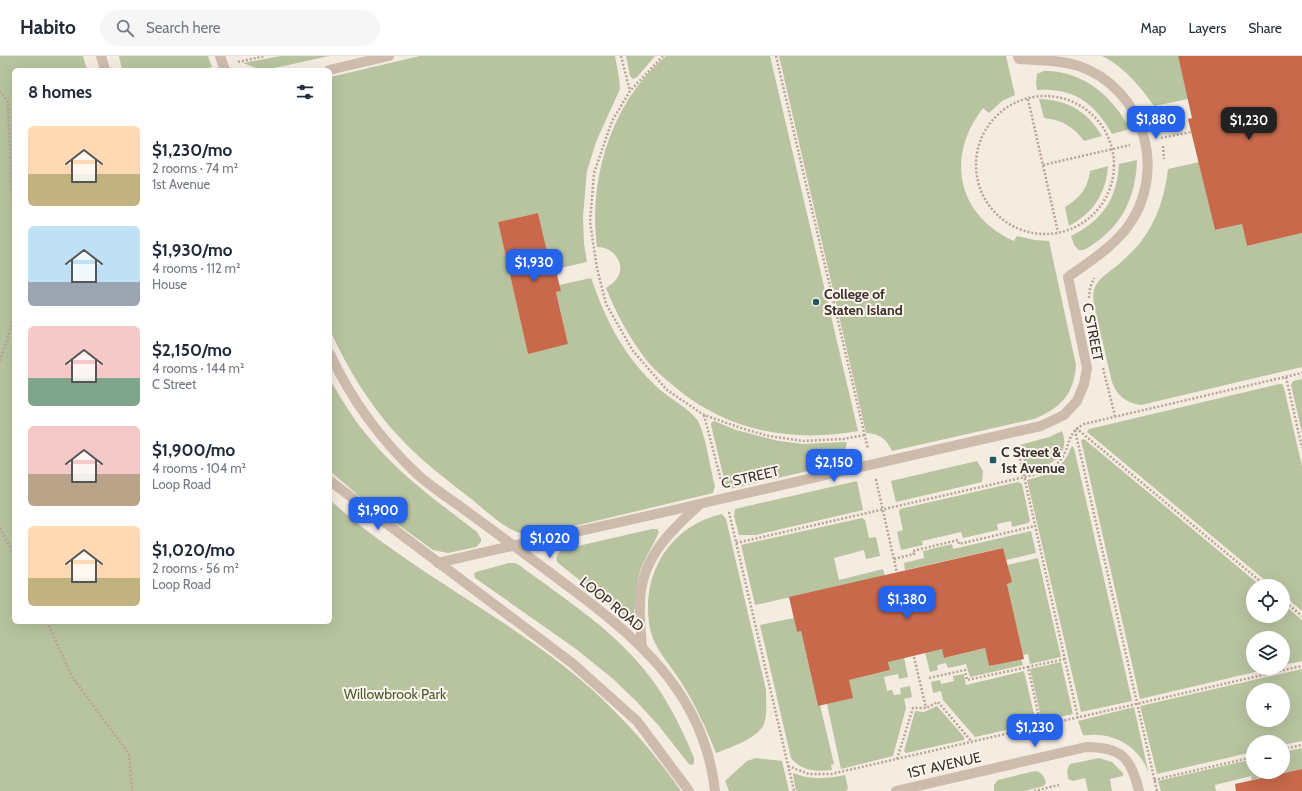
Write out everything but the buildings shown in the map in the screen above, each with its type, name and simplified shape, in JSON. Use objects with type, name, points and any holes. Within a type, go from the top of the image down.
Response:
[{"type":"street","points":[[101,56],[104,68]]},
{"type":"street","points":[[220,56],[224,68]]},
{"type":"street","points":[[332,69],[389,56]]},
{"type":"street","name":"C STREET","points":[[438,563],[700,504],[872,463],[1041,426],[1064,415],[1077,401],[1084,384],[1086,368],[1068,277],[1103,252],[1126,228],[1142,200],[1148,176],[1149,156],[1143,132],[1135,115],[1121,95],[1104,79],[1079,66],[1047,60],[1018,58]]},
{"type":"street","name":"LOOP ROAD","points":[[332,358],[353,398],[386,441],[419,476],[605,613],[642,647],[662,668],[684,699],[700,729],[713,774],[715,791]]},
{"type":"street","points":[[332,483],[572,663],[637,721],[689,791]]},
{"type":"street","points":[[642,647],[640,603],[642,584],[649,566],[663,540],[700,504]]},
{"type":"street","name":"1ST AVENUE","points":[[896,791],[1086,747],[1092,747],[1110,748],[1122,754],[1131,765],[1139,791]]},
{"type":"path","points":[[621,56],[630,91]]},
{"type":"path","points":[[663,56],[630,91],[612,121],[594,173],[590,222],[597,268],[606,304],[633,351],[667,390],[704,415],[769,436],[804,440],[843,439],[865,435]]},
{"type":"path","points":[[776,56],[870,456]]},
{"type":"path","points":[[0,92],[8,102],[12,193]]},
{"type":"path","points":[[1050,96],[1076,103],[1087,110],[1105,130],[1112,149],[1114,169],[1112,182],[1100,206],[1081,224],[1068,230],[1058,232],[1034,233],[1017,228],[1002,219],[990,207],[981,191],[976,174],[976,157],[980,140],[989,125],[1001,112],[1016,103],[1028,99],[1050,96]]},
{"type":"path","points":[[1028,99],[1058,232]]},
{"type":"path","points":[[1161,138],[1191,132]]},
{"type":"path","points":[[1042,165],[1124,147]]},
{"type":"path","points":[[0,361],[12,324]]},
{"type":"path","points":[[736,543],[1042,473],[1062,458],[1068,439],[1075,429],[1084,424],[1302,373]]},
{"type":"path","points":[[1286,377],[1302,448]]},
{"type":"path","points":[[704,415],[723,491]]},
{"type":"path","points":[[1075,429],[1257,579]]},
{"type":"path","points":[[1075,429],[1136,704],[1157,791]]},
{"type":"path","points":[[1011,450],[1018,449],[1078,718]]},
{"type":"path","points":[[883,479],[876,480],[897,573]]},
{"type":"path","points":[[728,512],[794,791]]},
{"type":"path","points":[[894,559],[914,554],[914,551],[958,540],[959,544],[1035,526]]},
{"type":"path","points":[[0,528],[12,551]]},
{"type":"path","points":[[1290,606],[1302,616]]},
{"type":"path","points":[[48,624],[73,678],[129,754],[132,791]]},
{"type":"path","points":[[914,657],[926,708]]},
{"type":"path","points":[[929,678],[964,670],[967,680],[1065,659]]},
{"type":"path","points":[[788,766],[809,774],[831,774],[1302,666]]},
{"type":"path","points":[[1028,667],[1041,726]]},
{"type":"path","points":[[897,759],[913,708],[926,708],[938,702],[972,742]]},
{"type":"path","points":[[1290,748],[1302,745]]},
{"type":"path","points":[[1154,780],[1246,758]]},
{"type":"path","points":[[1034,791],[1059,785]]},
{"type":"green space","name":"Willowbrook Park","points":[[0,56],[83,56],[86,68],[12,68],[12,624],[332,624],[332,502],[416,566],[507,625],[582,681],[628,725],[681,791],[0,791]]},
{"type":"green space","points":[[119,56],[208,56],[212,67],[209,68],[122,68]]},
{"type":"green space","points":[[281,56],[329,56],[275,68],[256,68],[243,63]]},
{"type":"green space","points":[[420,56],[615,56],[620,89],[596,142],[587,171],[583,216],[584,244],[587,262],[556,269],[554,263],[550,264],[538,213],[498,222],[528,353],[568,344],[556,292],[561,291],[559,285],[591,278],[603,310],[617,338],[626,351],[646,376],[658,388],[690,412],[698,421],[706,443],[715,486],[713,493],[549,532],[525,534],[503,525],[435,471],[392,429],[371,402],[353,374],[332,334],[332,77]]},
{"type":"green space","points":[[626,56],[655,56],[637,77],[633,79],[630,76]]},
{"type":"green space","points":[[666,56],[770,56],[858,431],[833,434],[784,434],[761,430],[716,414],[695,402],[654,369],[638,349],[618,315],[606,288],[614,282],[618,276],[620,265],[618,259],[609,250],[597,247],[595,221],[596,194],[608,142],[618,118],[631,95],[647,74]]},
{"type":"green space","points":[[779,56],[1006,56],[1015,95],[1002,101],[989,113],[983,108],[971,127],[964,146],[961,165],[963,183],[969,200],[980,216],[995,230],[1014,241],[1017,236],[1049,241],[1076,365],[1075,375],[1069,392],[1059,405],[1034,419],[892,451],[888,443],[882,438],[866,433]]},
{"type":"green space","points":[[1102,56],[1178,56],[1188,99],[1154,106],[1124,71],[1110,60]]},
{"type":"green space","points":[[1044,71],[1072,75],[1084,80],[1106,96],[1123,117],[1130,129],[1112,134],[1098,114],[1082,99],[1062,91],[1037,90],[1037,74]]},
{"type":"green space","points":[[1039,99],[1059,102],[1076,108],[1090,120],[1102,136],[1084,141],[1076,131],[1062,122],[1044,118]]},
{"type":"green space","points":[[1137,160],[1131,196],[1121,217],[1105,235],[1095,243],[1083,250],[1079,250],[1074,245],[1071,236],[1091,223],[1106,208],[1115,188],[1119,164]]},
{"type":"green space","points":[[1204,161],[1200,166],[1215,230],[1242,224],[1247,246],[1302,233],[1302,367],[1141,405],[1131,403],[1119,395],[1112,382],[1094,305],[1094,290],[1099,280],[1127,257],[1146,235],[1156,217],[1159,208],[1165,189],[1168,169]]},
{"type":"green space","points":[[1108,166],[1107,176],[1097,202],[1085,215],[1069,226],[1065,207],[1075,200],[1082,192],[1087,183],[1090,171]]},
{"type":"green space","points":[[1302,379],[1302,433],[1291,385],[1293,381]]},
{"type":"green space","points":[[332,383],[361,428],[391,462],[418,486],[477,532],[481,542],[476,547],[448,553],[433,550],[359,496],[332,473]]},
{"type":"green space","points":[[1282,384],[1302,466],[1302,611],[1290,601],[1290,579],[1264,579],[1087,432],[1089,429]]},
{"type":"green space","points":[[714,421],[736,430],[779,441],[803,444],[845,442],[847,443],[843,456],[843,463],[729,489],[725,483],[711,425]]},
{"type":"green space","points":[[1062,431],[1064,448],[1061,454],[1049,464],[1026,472],[1020,445],[1049,437]]},
{"type":"green space","points":[[1084,439],[1253,579],[1246,579],[1246,623],[1290,623],[1290,610],[1302,620],[1302,661],[1290,664],[1290,631],[1246,631],[1246,674],[1140,699],[1081,440]]},
{"type":"green space","points":[[1072,446],[1074,448],[1132,701],[1081,712],[1027,480],[1044,475],[1058,467],[1067,456]]},
{"type":"green space","points":[[977,461],[983,471],[982,482],[896,502],[891,481]]},
{"type":"green space","points":[[857,481],[863,510],[756,535],[739,535],[734,516],[735,509]]},
{"type":"green space","points":[[1018,482],[1022,484],[1030,521],[1028,523],[1012,527],[1011,521],[997,524],[998,530],[963,538],[961,532],[922,541],[923,545],[901,550],[897,532],[903,530],[899,512],[900,509]]},
{"type":"green space","points":[[722,514],[726,519],[766,690],[766,709],[765,721],[758,732],[737,745],[716,753],[691,699],[661,654],[652,636],[648,619],[648,609],[649,592],[653,576],[659,561],[668,548],[679,536],[691,527],[706,519]]},
{"type":"green space","points":[[862,518],[865,520],[869,538],[876,537],[880,556],[866,559],[864,550],[834,558],[839,580],[883,569],[885,576],[755,605],[741,545]]},
{"type":"green space","points":[[657,529],[659,532],[646,557],[638,577],[635,608],[632,619],[624,616],[557,562],[558,554],[565,549]]},
{"type":"green space","points":[[1031,531],[1036,553],[1006,560],[1002,548],[905,570],[904,563],[924,558],[923,551],[952,544],[953,549]]},
{"type":"green space","points":[[1038,558],[1061,657],[1030,664],[1028,654],[1023,655],[1007,584],[1011,582],[1007,565]]},
{"type":"green space","points":[[509,563],[519,565],[580,609],[609,633],[635,659],[654,682],[669,706],[694,758],[694,764],[690,765],[688,763],[659,726],[612,678],[576,649],[475,578],[474,574],[476,572]]},
{"type":"green space","points":[[794,618],[797,632],[801,631],[818,706],[820,705],[834,764],[831,765],[832,770],[810,770],[800,766],[791,758],[760,625]]},
{"type":"green space","points":[[942,648],[945,658],[985,648],[989,666],[1021,659],[1023,665],[970,677],[966,664],[948,668],[946,663],[937,665],[938,670],[930,672],[925,652]]},
{"type":"green space","points":[[904,657],[908,677],[899,679],[898,674],[884,677],[887,691],[892,690],[894,695],[901,694],[900,688],[910,686],[912,697],[904,699],[906,708],[893,756],[841,769],[827,704],[849,680],[890,670],[888,661]]},
{"type":"green space","points":[[1061,662],[1073,714],[1042,721],[1030,669]]},
{"type":"green space","points":[[1302,669],[1302,741],[1290,744],[1290,735],[1246,735],[1246,754],[1157,774],[1140,706],[1276,675],[1290,675],[1290,672]]},
{"type":"green space","points":[[1024,671],[1036,723],[975,737],[943,700],[941,691],[933,693],[931,682],[940,680],[941,684],[954,681],[953,676],[964,674],[966,685]]},
{"type":"green space","points":[[937,706],[964,737],[964,740],[906,753],[904,751],[915,711],[924,712]]},
{"type":"green space","points":[[1134,707],[1149,775],[1142,759],[1130,747],[1115,738],[1107,736],[1083,735],[1078,721]]},
{"type":"green space","points":[[1302,748],[1302,769],[1290,772],[1290,751]]},
{"type":"green space","points":[[756,758],[782,761],[789,791],[729,791],[725,781],[747,761]]},
{"type":"green space","points":[[1099,758],[1112,762],[1123,773],[1123,776],[1110,779],[1112,791],[1088,791],[1085,778],[1073,781],[1068,779],[1067,770],[1070,764]]},
{"type":"green space","points":[[1246,761],[1246,777],[1215,785],[1216,791],[1161,791],[1158,781]]},
{"type":"green space","points":[[1035,771],[1041,773],[1043,776],[1046,783],[1044,786],[1025,791],[994,791],[994,785],[998,780]]},
{"type":"green space","points":[[794,773],[800,776],[813,778],[826,778],[845,775],[848,788],[846,791],[796,791],[793,775]]},
{"type":"place","name":"College of Staten Island","points":[[816,302]]},
{"type":"place","name":"C Street & 1st Avenue","points":[[993,460]]}]
